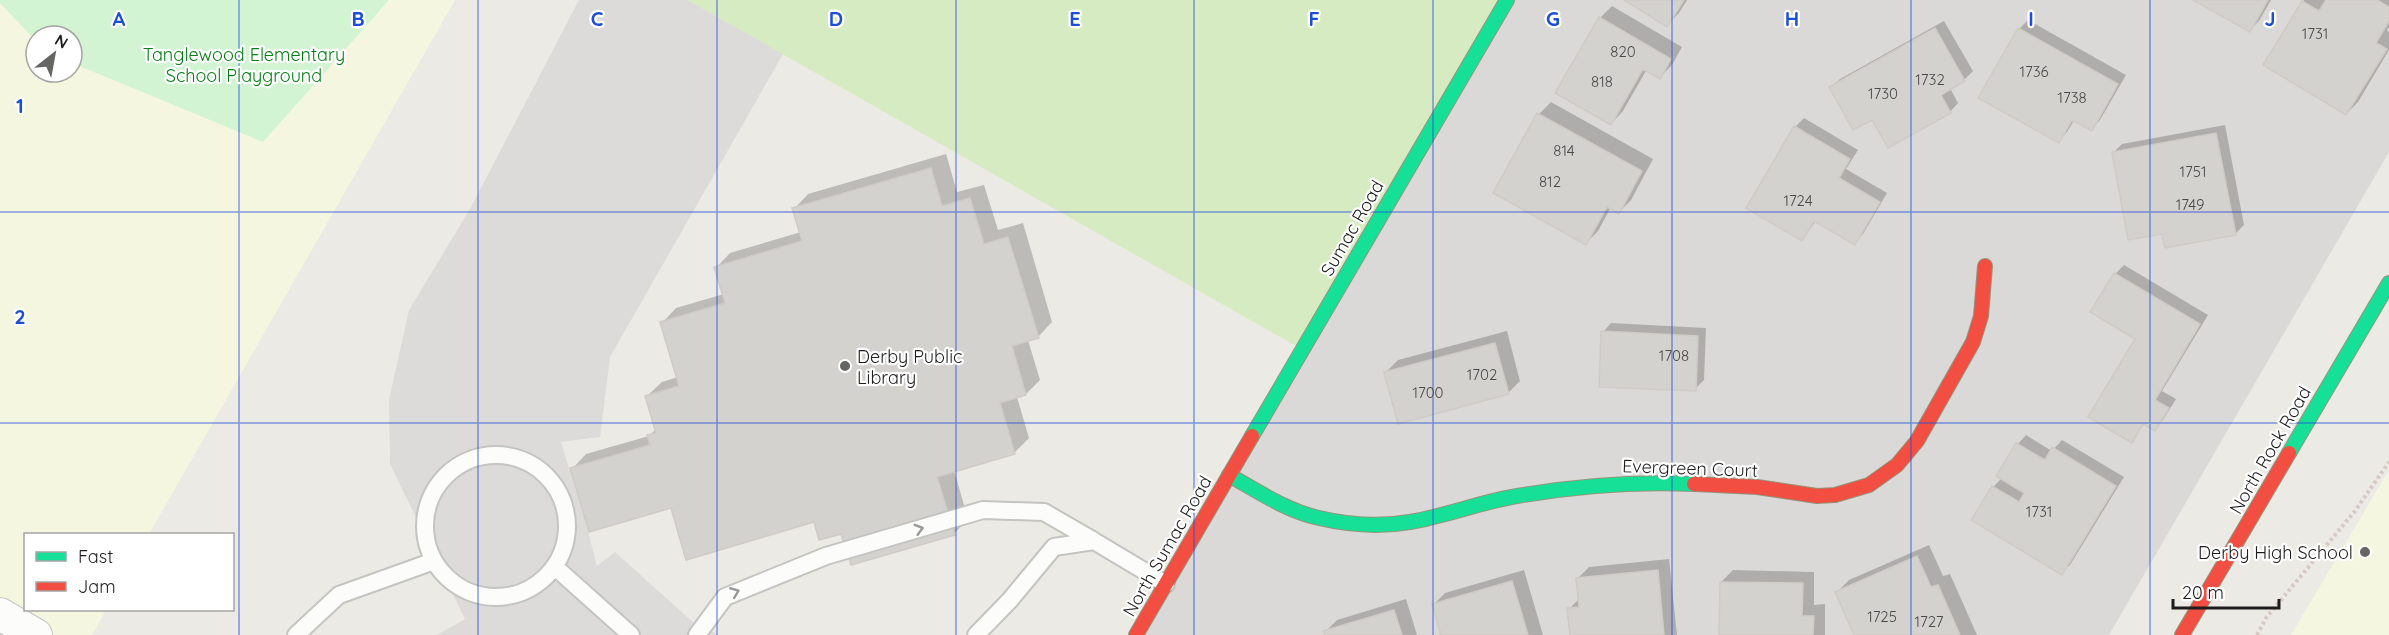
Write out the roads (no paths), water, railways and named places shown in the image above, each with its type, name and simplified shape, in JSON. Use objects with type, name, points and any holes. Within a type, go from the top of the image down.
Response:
[{"type":"street","name":"Sumac Road","points":[[1230,475],[1507,0]]},
{"type":"street","name":"Evergreen Court","points":[[1230,475],[1281,504],[1318,518],[1368,525],[1410,522],[1515,496],[1609,484],[1659,482],[1757,487],[1817,496],[1835,495],[1869,485],[1897,465],[1917,441],[1973,342],[1981,316],[1985,266]]},
{"type":"street","name":"North Rock Road","points":[[2182,635],[2389,283]]},
{"type":"street","name":"North Sumac Road","points":[[1136,635],[1230,475]]},
{"type":"street","points":[[0,614],[36,635]]},
{"type":"lane","points":[[482,455],[509,455],[534,465],[554,483],[567,510],[567,540],[555,567],[532,588],[504,597],[476,595],[452,582],[434,561],[424,535],[426,508],[438,484],[457,465],[482,455]]},
{"type":"lane","points":[[697,635],[725,597],[826,556],[983,510],[1044,512],[1166,584]]},
{"type":"lane","points":[[976,635],[1011,600],[1054,548],[1094,541]]},
{"type":"lane","points":[[296,635],[339,595],[434,561]]},
{"type":"lane","points":[[555,567],[631,635]]},
{"type":"place","name":"Derby Public Library","points":[[845,366]]},
{"type":"place","name":"Derby High School","points":[[2365,552]]},
{"type":"park label","name":"Tanglewood Elementary School Playground","points":[[244,64]]}]
